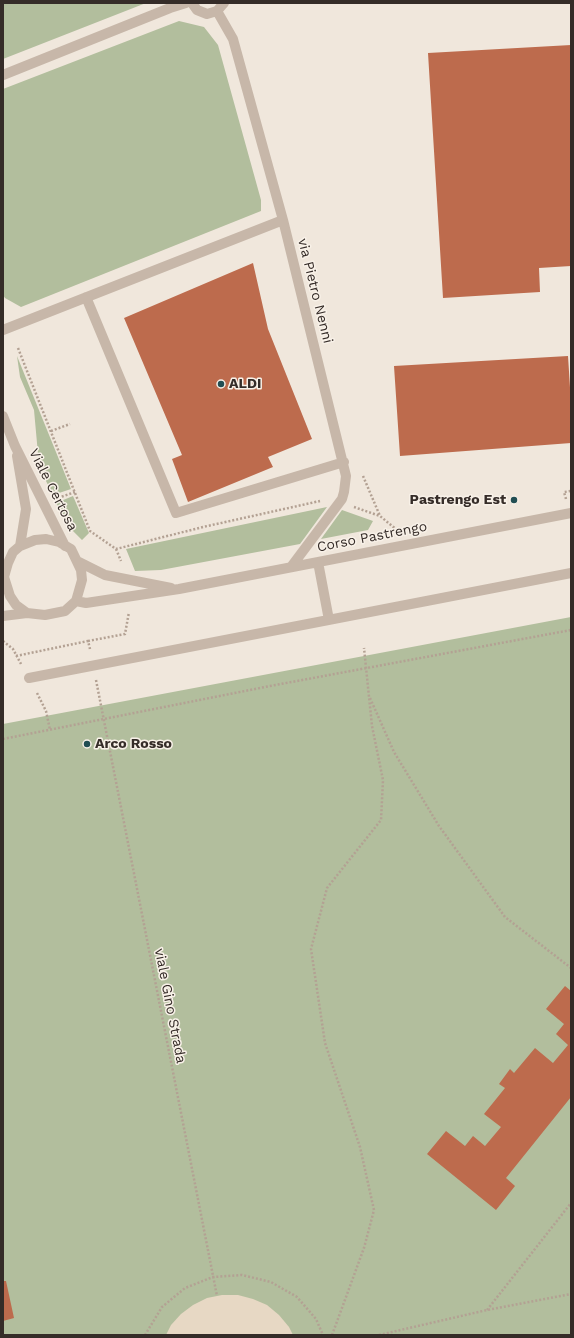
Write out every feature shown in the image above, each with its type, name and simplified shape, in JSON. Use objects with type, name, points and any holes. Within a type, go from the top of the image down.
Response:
[{"type":"street","points":[[3,75],[170,8],[186,3]]},
{"type":"street","points":[[192,3],[197,10],[202,13],[212,13],[217,11],[224,3]]},
{"type":"street","name":"via Pietro Nenni","points":[[217,11],[233,39],[283,220],[344,462],[346,476],[342,500],[291,567]]},
{"type":"street","points":[[3,330],[283,220]]},
{"type":"street","points":[[86,297],[176,513],[344,462]]},
{"type":"street","name":"Viale Certosa","points":[[3,416],[15,446],[65,546]]},
{"type":"street","name":"Viale Certosa","points":[[15,446],[26,509],[20,546]]},
{"type":"street","name":"Corso Pastrengo","points":[[76,601],[86,603],[179,589],[571,513]]},
{"type":"street","points":[[3,616],[27,613],[45,615],[54,614],[65,611],[76,601],[82,580],[81,570],[71,550],[60,542],[46,539],[34,540],[20,546],[13,552],[4,577],[10,596],[16,605],[27,613]]},
{"type":"street","name":"Corso Pastrengo","points":[[77,561],[105,575],[179,589]]},
{"type":"street","points":[[318,562],[329,620]]},
{"type":"street","points":[[29,678],[571,573]]},
{"type":"path","points":[[51,431],[70,424]]},
{"type":"path","points":[[54,500],[75,492]]},
{"type":"path","points":[[3,739],[571,630]]},
{"type":"path","points":[[3,641],[12,648],[16,656]]},
{"type":"path","points":[[332,1335],[364,1248],[374,1210],[360,1147],[325,1043],[311,949],[327,888],[381,820],[383,780],[372,726],[364,648]]},
{"type":"path","points":[[369,695],[394,752],[439,826],[505,917],[571,968]]},
{"type":"path","name":"viale Gino Strada","points":[[104,719],[217,1296]]},
{"type":"path","points":[[487,1310],[571,1203]]},
{"type":"path","points":[[146,1335],[162,1307],[185,1288],[213,1277],[242,1275],[271,1282],[297,1297],[316,1319],[323,1335]]},
{"type":"path","points":[[378,1335],[487,1310],[571,1294]]},
{"type":"green space","points":[[3,3],[146,3],[3,59]]},
{"type":"green space","points":[[179,21],[204,27],[218,45],[261,200],[261,211],[21,307],[5,298],[3,295],[3,89]]},
{"type":"green space","points":[[17,356],[71,489],[53,495],[39,465],[34,410],[20,377]]},
{"type":"green space","points":[[73,496],[89,533],[82,540],[72,530],[56,503]]},
{"type":"green space","points":[[327,507],[300,544],[161,570],[135,571],[126,549]]},
{"type":"green space","points":[[342,510],[373,521],[368,530],[321,539]]},
{"type":"green space","points":[[571,617],[571,1335],[3,1335],[3,724]]},
{"type":"shaded area","points":[[222,1295],[238,1295],[267,1305],[279,1315],[289,1327],[293,1335],[166,1335],[171,1325],[181,1314],[193,1305],[207,1298]]},
{"type":"building","points":[[571,45],[571,266],[539,268],[540,292],[443,298],[428,53]]},
{"type":"building","name":"ALDI","points":[[253,263],[268,329],[312,439],[268,457],[273,467],[188,502],[172,459],[182,455],[124,318]]},
{"type":"building","points":[[568,356],[571,403],[571,443],[400,456],[394,366]]},
{"type":"building","points":[[565,986],[571,991],[571,1097],[506,1178],[515,1186],[496,1210],[427,1154],[446,1131],[465,1146],[473,1136],[485,1146],[501,1127],[484,1114],[505,1088],[499,1084],[510,1069],[514,1073],[535,1048],[553,1063],[568,1045],[556,1034],[564,1024],[546,1009]]},
{"type":"building","points":[[3,1281],[6,1281],[14,1318],[3,1321]]},
{"type":"place","name":"ALDI","points":[[221,384]]},
{"type":"place","name":"Pastrengo Est","points":[[514,500]]},
{"type":"place","name":"Arco Rosso","points":[[87,744]]}]
